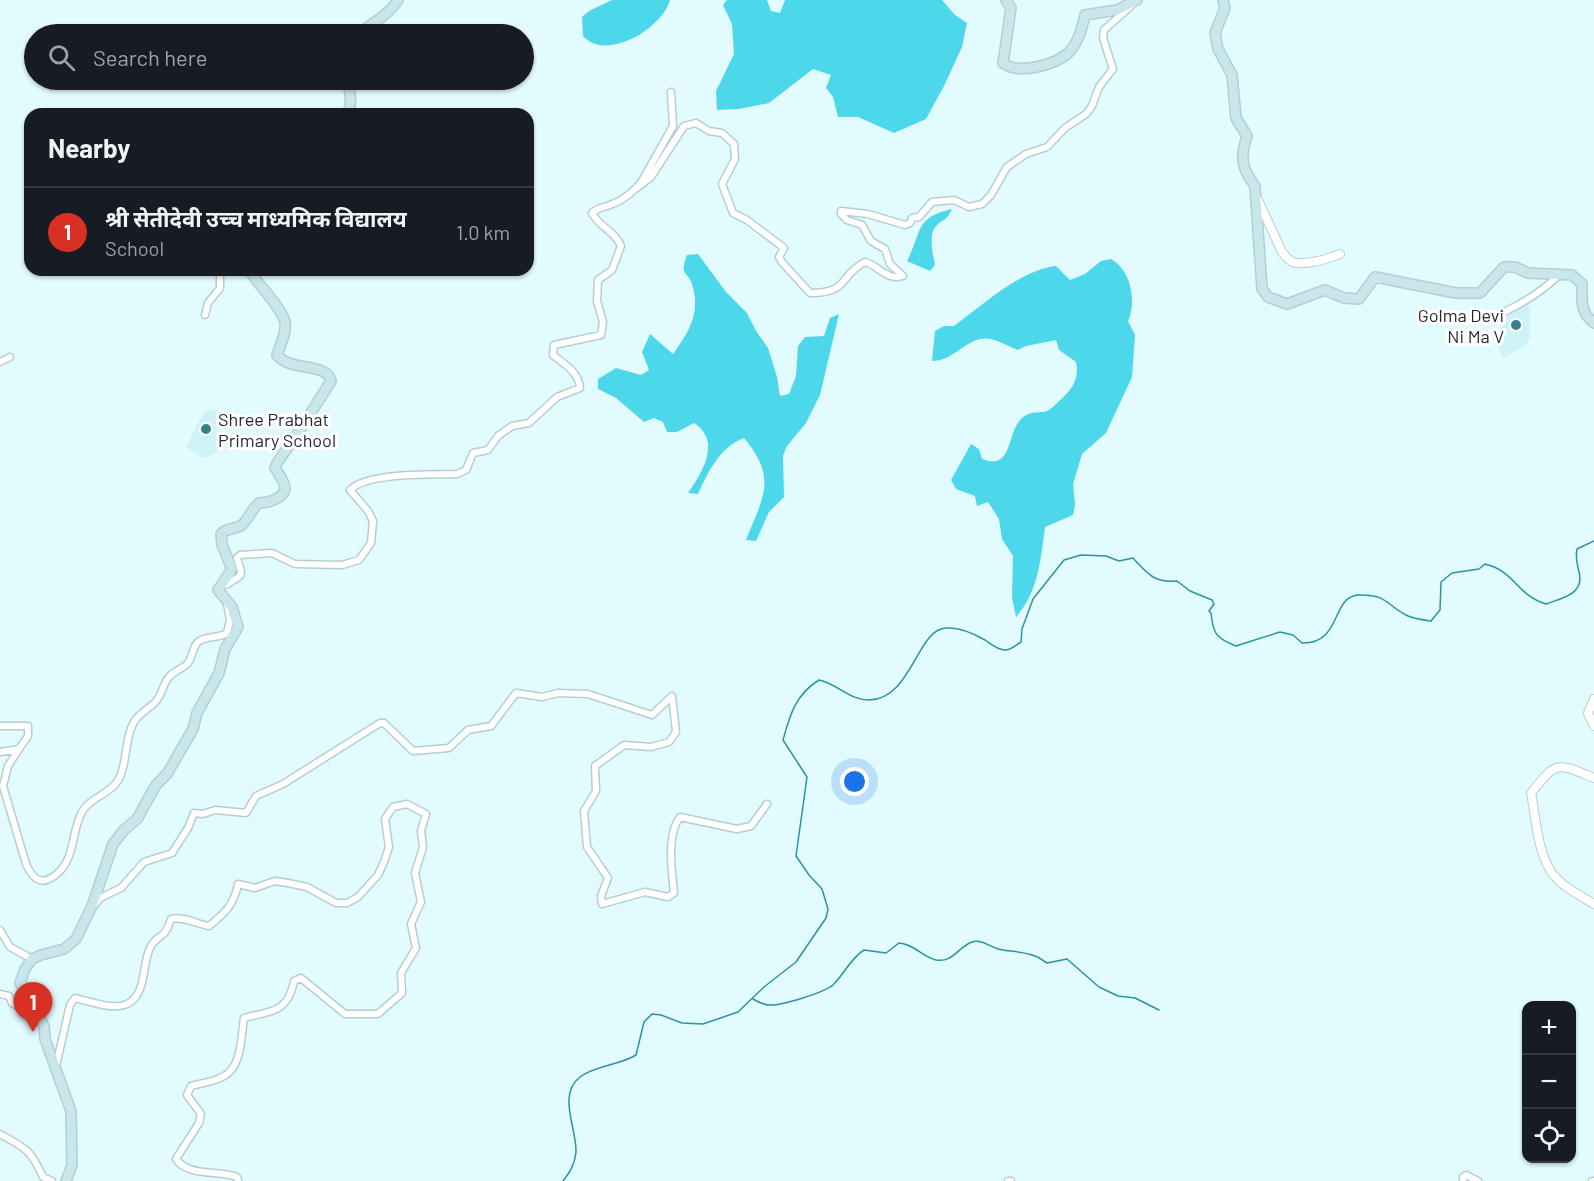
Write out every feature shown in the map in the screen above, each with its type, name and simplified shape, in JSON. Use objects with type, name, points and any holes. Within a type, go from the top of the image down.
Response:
[{"type":"main road","points":[[373,24],[398,0]]},
{"type":"main road","points":[[1006,0],[1011,8],[1003,63],[1009,68],[1029,69],[1052,62],[1069,52],[1080,36],[1085,15],[1117,10],[1137,0]]},
{"type":"main road","points":[[1223,0],[1225,8],[1215,33],[1218,49],[1232,75],[1236,118],[1247,136],[1241,154],[1245,172],[1255,186],[1262,289],[1268,297],[1287,304],[1325,290],[1344,298],[1359,299],[1375,277],[1456,293],[1480,292],[1504,267],[1515,267],[1528,273],[1572,274],[1582,284],[1582,309],[1586,317],[1594,323]]},
{"type":"main road","points":[[349,90],[350,108]]},
{"type":"main road","points":[[66,1181],[72,1165],[71,1111],[45,1039],[44,1026],[20,982],[32,959],[70,946],[76,939],[92,906],[113,844],[137,819],[156,785],[167,774],[193,729],[197,713],[219,673],[225,649],[237,627],[232,607],[218,590],[232,569],[222,545],[221,534],[225,529],[238,528],[243,524],[258,504],[282,496],[286,485],[275,468],[277,463],[331,381],[325,371],[281,361],[278,356],[285,332],[285,323],[253,276]]},
{"type":"street","points":[[219,586],[228,584],[240,576],[241,571],[237,558],[240,555],[272,552],[295,564],[342,565],[359,560],[371,543],[373,521],[368,511],[350,490],[356,484],[379,478],[457,474],[466,470],[473,453],[488,450],[498,436],[512,426],[530,423],[557,397],[580,388],[580,381],[571,369],[552,355],[554,345],[601,335],[603,322],[597,301],[598,280],[612,270],[621,246],[618,238],[597,223],[592,213],[598,207],[612,205],[651,177],[684,126],[696,123],[709,131],[722,133],[734,144],[735,159],[722,184],[733,213],[747,220],[784,248],[779,257],[781,261],[810,293],[830,292],[839,288],[857,266],[865,262],[897,278],[903,276],[890,264],[885,249],[871,241],[862,225],[847,220],[841,214],[841,210],[868,214],[905,225],[910,223],[912,218],[919,217],[932,202],[954,200],[969,207],[982,204],[1007,167],[1026,154],[1047,147],[1065,128],[1086,114],[1092,106],[1099,87],[1113,69],[1103,38],[1104,30],[1137,0]]},
{"type":"street","points":[[637,188],[673,126],[672,92]]},
{"type":"street","points":[[1257,197],[1282,252],[1288,259],[1296,263],[1340,254]]},
{"type":"street","points":[[1504,312],[1547,287],[1561,274]]},
{"type":"street","points":[[205,315],[207,303],[220,288],[220,276]]},
{"type":"street","points":[[0,362],[10,357]]},
{"type":"street","points":[[0,726],[28,726],[28,736],[8,766],[3,786],[31,876],[37,880],[44,880],[63,868],[69,856],[81,813],[86,806],[118,780],[135,722],[158,699],[168,678],[187,665],[197,643],[206,638],[227,633],[230,620],[226,601]]},
{"type":"street","points":[[92,906],[100,898],[121,888],[144,862],[158,859],[172,852],[188,828],[194,813],[203,814],[210,810],[246,813],[256,796],[283,784],[380,723],[384,723],[413,751],[449,748],[468,730],[491,726],[516,693],[542,697],[558,693],[588,694],[652,715],[672,696],[676,732],[669,742],[651,747],[624,744],[596,766],[596,791],[584,811],[588,847],[608,878],[601,896],[602,904],[645,892],[668,897],[674,894],[670,859],[676,823],[681,817],[737,829],[752,826],[767,804]]},
{"type":"street","points":[[1594,699],[1588,713],[1594,726]]},
{"type":"street","points":[[0,752],[19,749]]},
{"type":"street","points":[[1594,778],[1570,767],[1558,766],[1548,772],[1531,793],[1543,853],[1551,872],[1574,892],[1594,904]]},
{"type":"street","points":[[56,1070],[70,1005],[75,998],[113,1006],[125,1006],[134,999],[140,989],[146,958],[151,946],[156,938],[162,935],[171,919],[179,917],[195,924],[209,926],[231,906],[236,897],[238,884],[255,888],[275,881],[288,883],[307,887],[336,903],[347,903],[358,897],[378,875],[389,846],[385,819],[393,807],[407,804],[426,814],[421,831],[423,847],[415,873],[421,902],[411,924],[416,948],[401,973],[402,993],[378,1014],[345,1014],[301,978],[294,981],[291,994],[282,1007],[244,1018],[239,1052],[232,1070],[224,1077],[191,1086],[188,1095],[201,1114],[199,1123],[176,1159],[179,1164],[190,1171],[226,1173],[237,1177],[238,1181]]},
{"type":"street","points":[[0,930],[10,947],[32,959]]},
{"type":"street","points":[[0,994],[9,996],[12,1003],[18,1006],[29,1002]]},
{"type":"street","points":[[0,1134],[23,1147],[33,1156],[43,1177],[52,1181]]},
{"type":"street","points":[[1463,1181],[1466,1175],[1478,1181]]},
{"type":"shaded area","points":[[612,0],[670,0],[656,22],[632,39],[619,44],[593,43],[583,36],[582,17]]},
{"type":"shaded area","points":[[727,0],[767,0],[771,11],[780,13],[785,0],[942,0],[955,15],[967,23],[962,47],[926,119],[894,133],[858,117],[838,117],[833,97],[826,88],[831,75],[813,69],[769,103],[739,109],[717,110],[716,91],[734,54],[732,24],[723,5]]},
{"type":"shaded area","points":[[952,209],[936,226],[932,234],[935,265],[930,271],[907,261],[925,221]]},
{"type":"shaded area","points":[[698,254],[726,292],[747,313],[768,348],[780,396],[789,394],[796,376],[798,346],[805,337],[824,336],[830,318],[839,314],[820,395],[806,423],[787,446],[783,456],[784,497],[769,512],[756,541],[746,540],[762,500],[764,477],[755,452],[744,438],[728,447],[722,454],[698,494],[688,493],[707,457],[707,439],[702,430],[694,423],[677,432],[667,432],[663,422],[654,418],[644,422],[616,398],[598,389],[598,379],[616,368],[641,375],[649,370],[642,352],[650,334],[673,354],[684,338],[694,313],[694,295],[692,284],[684,270],[685,262],[687,255]]},
{"type":"shaded area","points":[[1111,259],[1118,264],[1128,278],[1132,295],[1128,321],[1135,335],[1132,377],[1106,433],[1082,454],[1073,484],[1075,505],[1073,515],[1045,527],[1034,586],[1016,617],[1012,597],[1013,556],[1002,539],[999,519],[988,502],[977,506],[975,496],[956,489],[951,480],[971,444],[979,449],[982,459],[992,461],[1004,456],[1021,419],[1031,413],[1048,410],[1070,389],[1077,374],[1076,362],[1059,350],[1056,340],[1026,346],[1018,350],[985,338],[969,344],[946,358],[932,361],[935,331],[944,326],[954,326],[1002,290],[1029,274],[1056,266],[1070,280],[1085,274],[1101,261]]},
{"type":"shaded area","name":"Golma Devi Ni Ma V","points":[[1527,303],[1530,308],[1530,338],[1526,345],[1503,358],[1497,344],[1502,338],[1504,313]]},
{"type":"shaded area","name":"Shree Prabhat Primary School","points":[[211,409],[216,412],[217,453],[203,458],[186,447],[204,412]]},
{"type":"waterway","points":[[563,1181],[572,1168],[576,1152],[569,1103],[573,1084],[592,1070],[636,1055],[644,1022],[652,1014],[682,1023],[703,1024],[738,1012],[764,987],[796,962],[826,918],[828,909],[822,889],[796,856],[807,777],[783,740],[791,714],[799,699],[819,680],[862,699],[883,697],[905,677],[936,631],[946,628],[956,628],[971,633],[999,649],[1011,648],[1021,642],[1022,629],[1033,599],[1064,560],[1081,555],[1106,556],[1119,561],[1133,558],[1157,579],[1177,581],[1190,591],[1212,600],[1214,604],[1209,611],[1215,631],[1220,638],[1236,646],[1280,632],[1293,635],[1302,643],[1315,641],[1330,629],[1343,603],[1358,595],[1376,596],[1408,616],[1431,621],[1440,610],[1441,582],[1452,573],[1479,569],[1485,564],[1503,572],[1528,595],[1546,604],[1571,594],[1579,585],[1577,549],[1594,541]]},
{"type":"waterway","points":[[753,999],[776,1005],[821,991],[833,985],[855,957],[864,950],[886,953],[899,943],[936,960],[942,960],[951,957],[967,944],[975,941],[998,949],[1030,954],[1047,963],[1067,959],[1099,987],[1118,996],[1135,998],[1159,1010]]},
{"type":"place","name":"Golma Devi Ni Ma V","points":[[1516,325]]},
{"type":"place","name":"Shree Prabhat Primary School","points":[[206,429]]},
{"type":"place","name":"श्री सेतीदेवी उच्च माध्यमिक विद्यालय","points":[[33,1032]]}]
